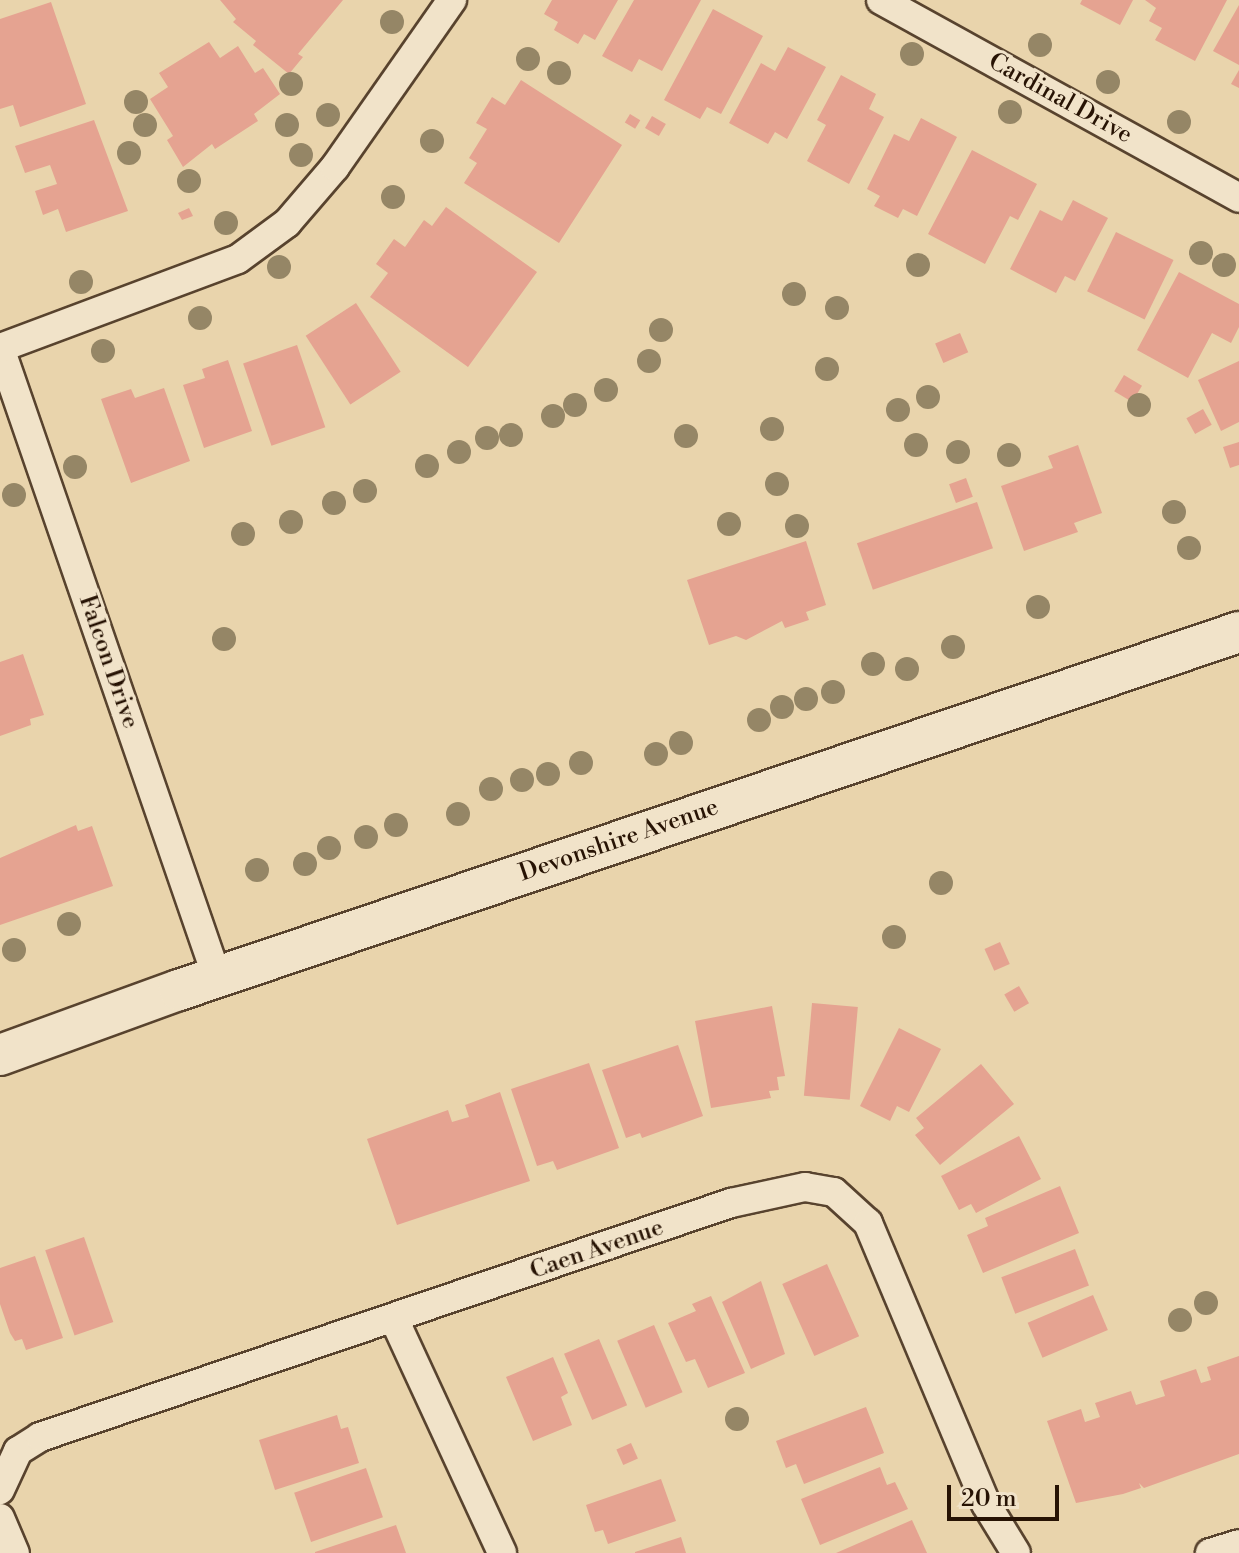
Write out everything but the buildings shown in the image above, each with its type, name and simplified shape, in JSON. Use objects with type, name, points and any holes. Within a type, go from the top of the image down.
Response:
[{"type":"main road","name":"Devonshire Avenue","points":[[0,1055],[217,977],[1239,632]]},
{"type":"street","points":[[0,348],[238,259],[287,223],[335,167],[452,0]]},
{"type":"street","name":"Cardinal Drive","points":[[881,0],[1239,198]]},
{"type":"street","name":"Falcon Drive","points":[[0,348],[217,977]]},
{"type":"street","name":"Caen Avenue","points":[[0,1490],[18,1451],[40,1437],[395,1321],[762,1193],[805,1187],[834,1192],[868,1223],[986,1504],[1016,1553]]},
{"type":"street","points":[[395,1321],[502,1553]]},
{"type":"street","points":[[0,1518],[15,1553]]},
{"type":"street","points":[[1210,1553],[1239,1544]]}]
